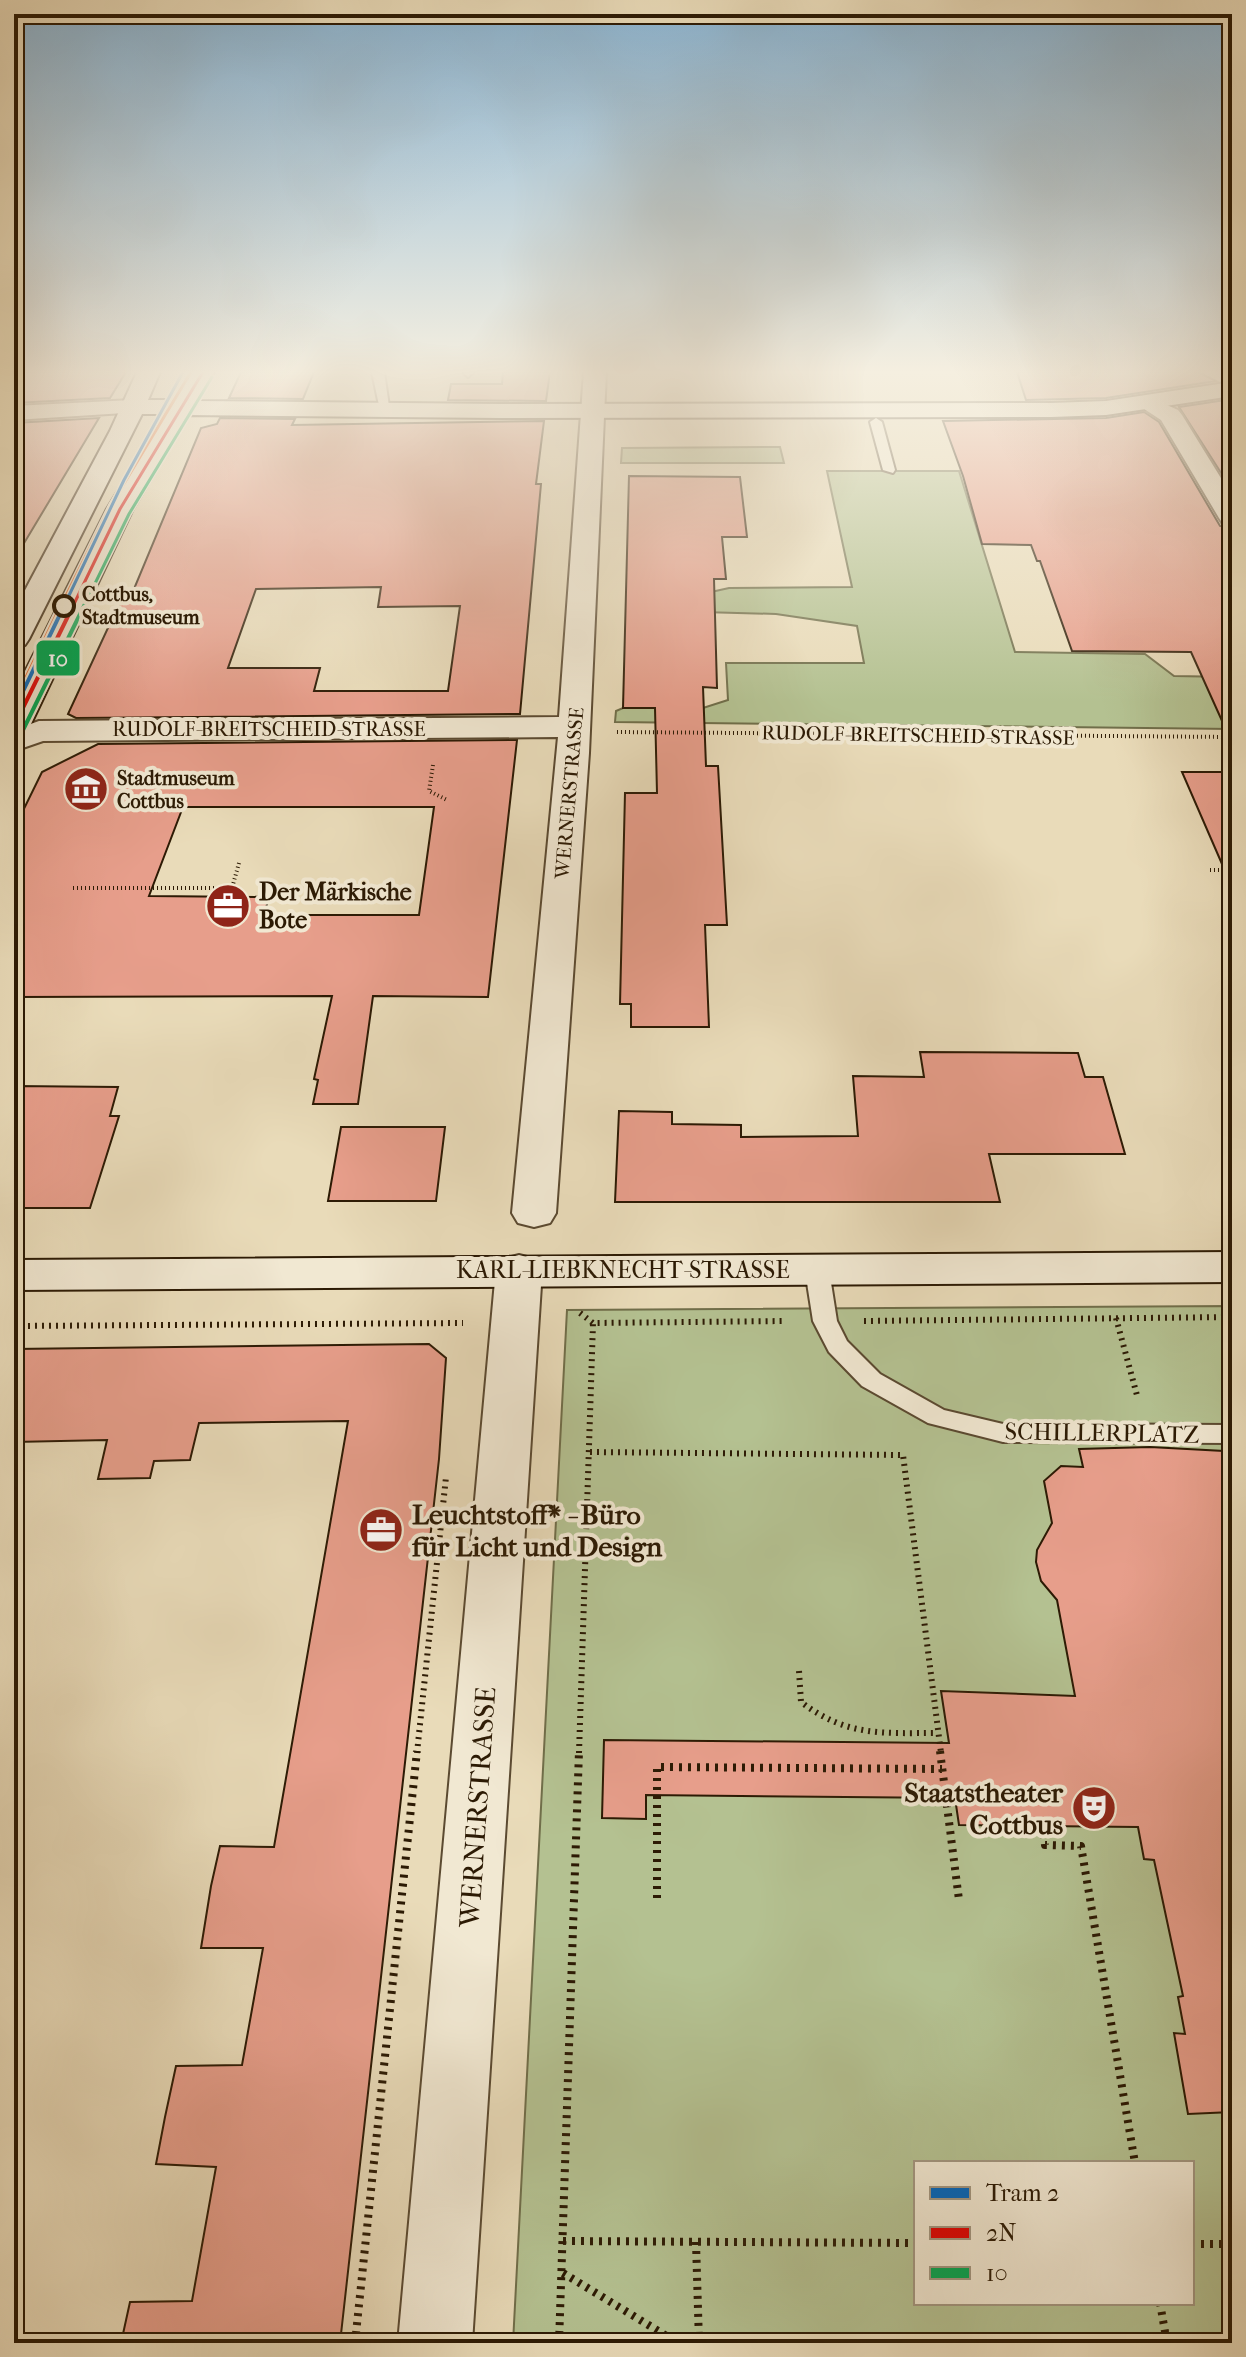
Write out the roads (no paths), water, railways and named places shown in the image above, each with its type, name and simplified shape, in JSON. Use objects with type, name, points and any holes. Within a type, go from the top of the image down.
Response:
[{"type":"street","points":[[14,639],[110,482]]},
{"type":"street","points":[[14,726],[120,509],[130,482]]},
{"type":"street","name":"WERNERSTRASSE","points":[[534,1213],[584,737],[593,482]]},
{"type":"street","points":[[1210,482],[1232,518]]},
{"type":"street","name":"RUDOLF-BREITSCHEID-STRASSE","points":[[14,741],[39,731],[584,737]]},
{"type":"street","name":"RUDOLF-BREITSCHEID-STRASSE","points":[[14,749],[27,756],[584,737]]},
{"type":"street","name":"KARL-LIEBKNECHT-STRASSE","points":[[14,1275],[1232,1267]]},
{"type":"street","name":"WERNERSTRASSE","points":[[435,2343],[519,1270]]},
{"type":"lane","name":"SCHILLERPLATZ","points":[[817,1270],[825,1321],[838,1346],[871,1380],[937,1417],[1003,1433],[1232,1434]]},
{"type":"tram line","name":"2","points":[[14,710],[123,482]]},
{"type":"place","name":"Cottbus, Stadtmuseum","points":[[64,606]]},
{"type":"place","name":"Stadtmuseum Cottbus","points":[[86,789]]},
{"type":"place","name":"Der Märkische Bote","points":[[228,906]]},
{"type":"place","name":"Leuchtstoff* - Büro für Licht und Design","points":[[381,1530]]},
{"type":"place","name":"Staatstheater Cottbus","points":[[1094,1808]]}]
